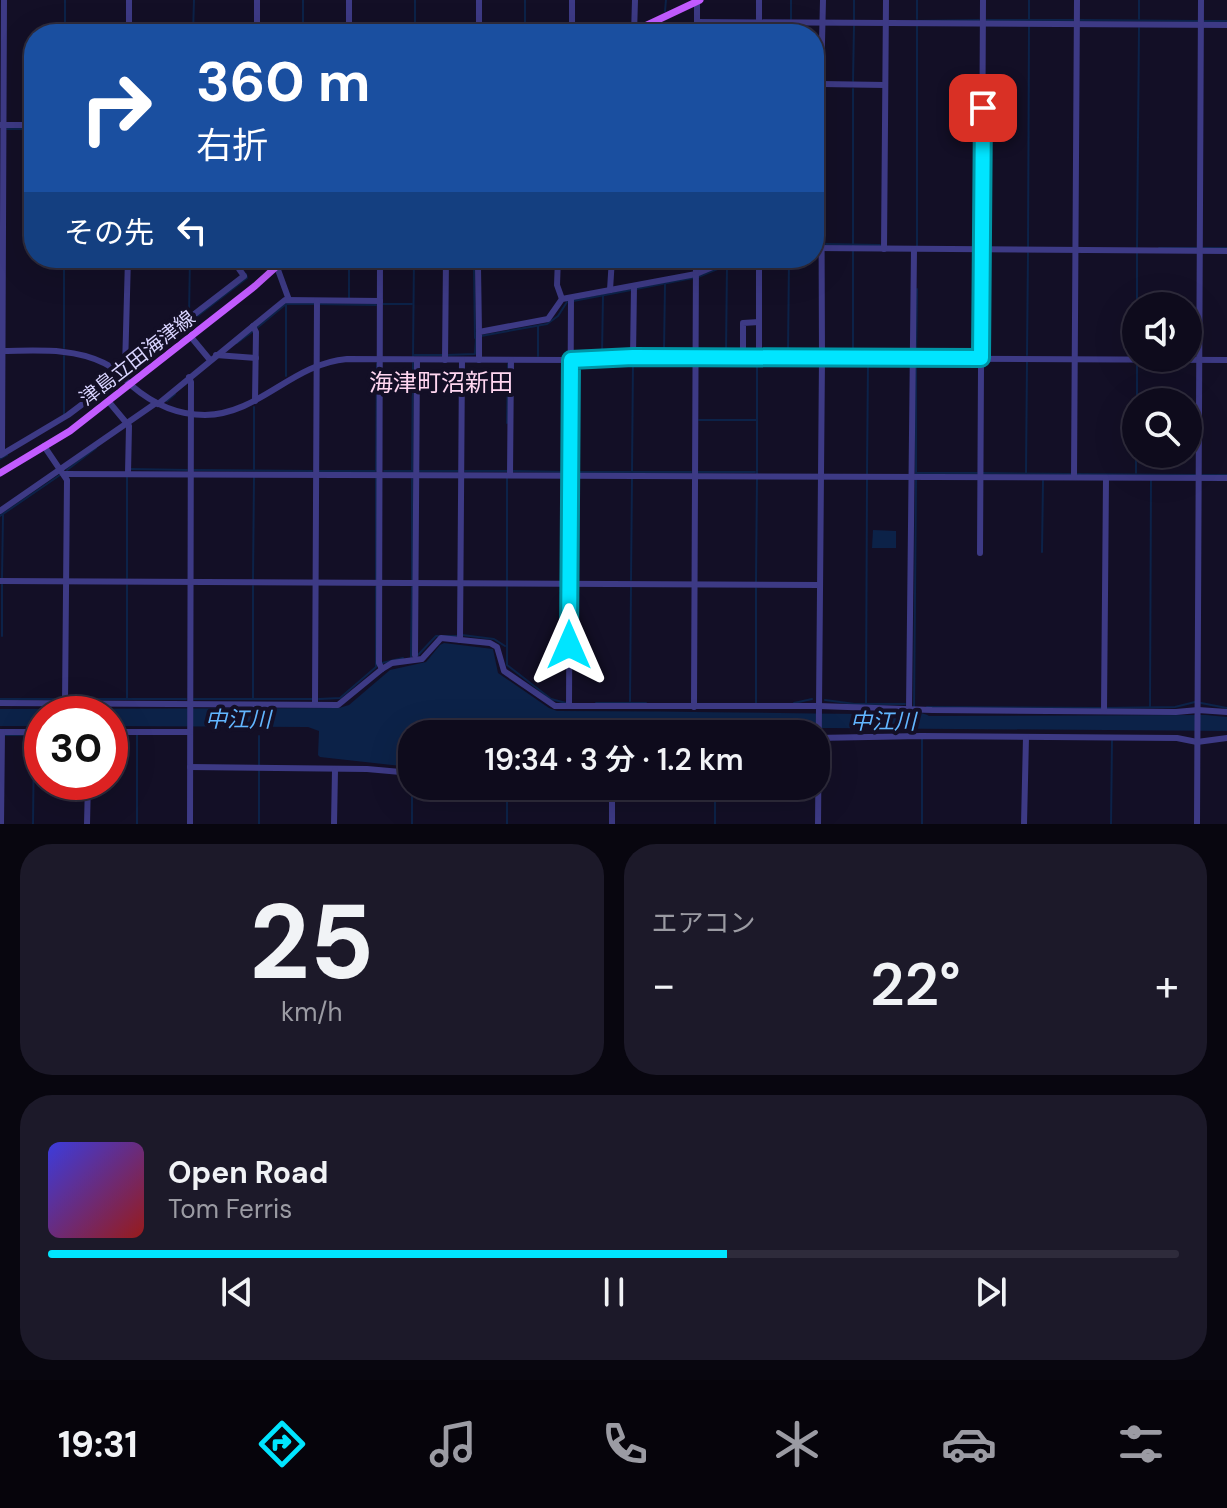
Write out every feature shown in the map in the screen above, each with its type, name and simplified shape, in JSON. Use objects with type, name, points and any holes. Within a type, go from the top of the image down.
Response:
[{"type":"main road","points":[[651,24],[698,1]]},
{"type":"main road","name":"津島立田海津線","points":[[0,473],[70,431],[276,268]]},
{"type":"street","points":[[1,455],[4,0]]},
{"type":"street","points":[[129,0],[129,24]]},
{"type":"street","points":[[257,0],[257,24]]},
{"type":"street","points":[[349,0],[349,24]]},
{"type":"street","points":[[479,0],[479,24]]},
{"type":"street","points":[[572,0],[572,24]]},
{"type":"street","points":[[633,24],[635,0]]},
{"type":"street","points":[[759,0],[759,22]]},
{"type":"street","points":[[823,0],[824,22]]},
{"type":"street","points":[[884,249],[886,0]]},
{"type":"street","points":[[980,553],[983,0]]},
{"type":"street","points":[[1074,477],[1077,0]]},
{"type":"street","points":[[1200,292],[1201,0]]},
{"type":"street","points":[[698,1],[697,22],[1227,25]]},
{"type":"street","points":[[824,84],[885,85]]},
{"type":"street","points":[[2,125],[24,125]]},
{"type":"street","points":[[824,248],[1227,251]]},
{"type":"street","points":[[913,709],[914,250]]},
{"type":"street","points":[[127,366],[128,268]]},
{"type":"street","points":[[1,455],[68,415],[244,276],[239,268]]},
{"type":"street","points":[[277,268],[289,300]]},
{"type":"street","points":[[380,268],[379,663],[382,669]]},
{"type":"street","points":[[445,360],[446,268]]},
{"type":"street","points":[[478,268],[479,360]]},
{"type":"street","points":[[558,268],[557,285],[562,299]]},
{"type":"street","points":[[610,290],[611,268]]},
{"type":"street","points":[[694,707],[696,268]]},
{"type":"street","points":[[479,332],[548,319],[562,299],[696,274],[710,268]]},
{"type":"street","points":[[759,268],[759,357]]},
{"type":"street","points":[[819,268],[822,358],[819,720]]},
{"type":"street","points":[[633,357],[634,286]]},
{"type":"street","points":[[569,706],[571,298]]},
{"type":"street","points":[[0,511],[63,472],[289,300],[380,301]]},
{"type":"street","points":[[315,704],[317,301]]},
{"type":"street","points":[[743,357],[743,323],[759,322]]},
{"type":"street","points":[[253,326],[256,332],[255,401]]},
{"type":"street","points":[[191,337],[213,358],[256,358]]},
{"type":"street","points":[[1,351],[70,352],[106,364],[157,403],[191,414],[208,415],[255,401],[317,364],[347,359],[1122,358]]},
{"type":"street","points":[[1202,359],[1227,360]]},
{"type":"street","points":[[413,659],[414,360]]},
{"type":"street","points":[[460,640],[462,360]]},
{"type":"street","points":[[510,475],[511,360]]},
{"type":"street","points":[[1197,824],[1200,372]]},
{"type":"street","points":[[189,377],[190,824]]},
{"type":"street","points":[[109,402],[129,426],[128,473]]},
{"type":"street","points":[[44,446],[67,480],[65,696]]},
{"type":"street","points":[[63,472],[1227,478]]},
{"type":"street","points":[[1104,711],[1106,478]]},
{"type":"street","points":[[0,581],[820,585]]},
{"type":"street","points":[[128,705],[343,703],[392,663],[422,659],[441,638],[497,647],[504,671],[551,705],[1227,712]]},
{"type":"street","points":[[0,703],[24,703]]},
{"type":"street","points":[[128,732],[190,730]]},
{"type":"street","points":[[1,824],[1,732],[24,732]]},
{"type":"street","points":[[830,736],[1227,738]]},
{"type":"street","points":[[1024,824],[1026,737]]},
{"type":"street","points":[[190,767],[398,772]]},
{"type":"street","points":[[334,824],[335,770]]},
{"type":"street","points":[[87,824],[88,800]]},
{"type":"street","points":[[612,800],[612,824]]},
{"type":"street","points":[[818,800],[818,824]]},
{"type":"water","points":[[873,530],[896,531],[896,548],[872,548]]},
{"type":"water","name":"中江川","points":[[440,645],[493,649],[498,673],[557,711],[907,712],[929,716],[1206,715],[1227,717],[1227,731],[830,728],[830,720],[398,720],[398,766],[320,757],[319,731],[308,727],[128,726],[128,709],[339,708],[349,705],[390,670],[426,662]]},
{"type":"water","points":[[0,709],[24,709],[24,726],[0,726]]},
{"type":"waterway","points":[[65,0],[65,24]]},
{"type":"waterway","points":[[193,24],[194,0]]},
{"type":"waterway","points":[[303,0],[303,24]]},
{"type":"waterway","points":[[415,0],[415,24]]},
{"type":"waterway","points":[[525,0],[525,24]]},
{"type":"waterway","points":[[665,11],[666,0]]},
{"type":"waterway","points":[[791,0],[791,19]]},
{"type":"waterway","points":[[854,0],[854,20]]},
{"type":"waterway","points":[[917,0],[917,19]]},
{"type":"waterway","points":[[1029,0],[1029,20]]},
{"type":"waterway","points":[[1139,0],[1139,19]]},
{"type":"waterway","points":[[917,21],[979,20]]},
{"type":"waterway","points":[[986,20],[1073,20]]},
{"type":"waterway","points":[[1080,20],[1198,21]]},
{"type":"waterway","points":[[1204,21],[1227,21]]},
{"type":"waterway","points":[[853,81],[854,26]]},
{"type":"waterway","points":[[917,26],[917,247]]},
{"type":"waterway","points":[[1028,247],[1029,26]]},
{"type":"waterway","points":[[1137,247],[1139,28]]},
{"type":"waterway","points":[[853,89],[853,246]]},
{"type":"waterway","points":[[7,129],[24,129]]},
{"type":"waterway","points":[[826,244],[880,245]]},
{"type":"waterway","points":[[1159,248],[1197,248]]},
{"type":"waterway","points":[[1203,248],[1227,248]]},
{"type":"waterway","points":[[853,251],[853,354]]},
{"type":"waterway","points":[[1027,355],[1028,253]]},
{"type":"waterway","points":[[1137,253],[1137,292]]},
{"type":"waterway","points":[[64,268],[64,348]]},
{"type":"waterway","points":[[189,315],[190,268]]},
{"type":"waterway","points":[[349,268],[349,298]]},
{"type":"waterway","points":[[413,357],[414,268]]},
{"type":"waterway","points":[[698,277],[720,268]]},
{"type":"waterway","points":[[726,353],[727,268]]},
{"type":"waterway","points":[[788,353],[789,268]]},
{"type":"waterway","points":[[474,270],[475,338]]},
{"type":"waterway","points":[[127,370],[247,278],[246,274]]},
{"type":"waterway","points":[[636,289],[693,278]]},
{"type":"waterway","points":[[664,351],[665,284]]},
{"type":"waterway","points":[[916,354],[917,289]]},
{"type":"waterway","points":[[573,301],[631,290]]},
{"type":"waterway","points":[[602,355],[603,295]]},
{"type":"waterway","points":[[481,336],[547,324],[558,316],[567,302]]},
{"type":"waterway","points":[[286,304],[286,376]]},
{"type":"waterway","points":[[258,327],[286,304],[315,304]]},
{"type":"waterway","points":[[319,304],[376,305]]},
{"type":"waterway","points":[[382,304],[412,304]]},
{"type":"waterway","points":[[538,326],[538,356]]},
{"type":"waterway","points":[[237,343],[252,332]]},
{"type":"waterway","points":[[447,355],[475,354],[476,338]]},
{"type":"waterway","points":[[413,355],[442,355]]},
{"type":"waterway","points":[[64,356],[64,414]]},
{"type":"waterway","points":[[632,472],[633,361]]},
{"type":"waterway","points":[[757,361],[757,474]]},
{"type":"waterway","points":[[867,474],[868,362]]},
{"type":"waterway","points":[[916,362],[916,475]]},
{"type":"waterway","points":[[1026,473],[1027,362]]},
{"type":"waterway","points":[[412,473],[413,363]]},
{"type":"waterway","points":[[319,471],[376,471],[377,364]]},
{"type":"waterway","points":[[507,423],[508,364]]},
{"type":"waterway","points":[[1137,372],[1137,388]]},
{"type":"waterway","points":[[167,401],[175,394]]},
{"type":"waterway","points":[[254,407],[254,470]]},
{"type":"waterway","points":[[699,420],[757,420]]},
{"type":"waterway","points":[[67,470],[96,448]]},
{"type":"waterway","points":[[0,459],[7,455]]},
{"type":"waterway","points":[[1136,468],[1136,473]]},
{"type":"waterway","points":[[130,469],[187,470]]},
{"type":"waterway","points":[[194,470],[312,471]]},
{"type":"waterway","points":[[384,471],[413,471]]},
{"type":"waterway","points":[[419,471],[458,471]]},
{"type":"waterway","points":[[465,471],[507,471]]},
{"type":"waterway","points":[[513,471],[567,472]]},
{"type":"waterway","points":[[574,472],[691,472]]},
{"type":"waterway","points":[[698,472],[755,472]]},
{"type":"waterway","points":[[916,473],[977,473]]},
{"type":"waterway","points":[[982,473],[1071,474]]},
{"type":"waterway","points":[[1077,474],[1196,475]]},
{"type":"waterway","points":[[0,516],[60,475]]},
{"type":"waterway","points":[[1202,475],[1227,475]]},
{"type":"waterway","points":[[127,477],[127,578]]},
{"type":"waterway","points":[[253,579],[254,477]]},
{"type":"waterway","points":[[376,478],[376,580]]},
{"type":"waterway","points":[[507,478],[507,580]]},
{"type":"waterway","points":[[631,580],[632,478]]},
{"type":"waterway","points":[[756,582],[757,478]]},
{"type":"waterway","points":[[412,479],[412,581]]},
{"type":"waterway","name":"中江川","points":[[866,704],[867,479]]},
{"type":"waterway","name":"中江川","points":[[914,709],[916,479]]},
{"type":"waterway","points":[[1150,707],[1151,480]]},
{"type":"waterway","points":[[1042,552],[1043,481]]},
{"type":"waterway","points":[[2,578],[3,515]]},
{"type":"waterway","points":[[2,584],[2,636]]},
{"type":"waterway","points":[[127,585],[127,696]]},
{"type":"waterway","name":"中江川","points":[[253,586],[253,699]]},
{"type":"waterway","points":[[319,699],[340,698],[376,667],[376,587]]},
{"type":"waterway","points":[[411,657],[412,587]]},
{"type":"waterway","points":[[507,587],[507,665],[551,699],[566,703]]},
{"type":"waterway","points":[[630,701],[631,587]]},
{"type":"waterway","points":[[756,588],[756,703]]},
{"type":"waterway","points":[[462,635],[494,639],[505,646]]},
{"type":"waterway","points":[[417,656],[436,636],[457,636]]},
{"type":"waterway","points":[[382,663],[403,658]]},
{"type":"waterway","points":[[0,699],[24,699]]},
{"type":"waterway","points":[[128,699],[186,699]]},
{"type":"waterway","name":"中江川","points":[[194,699],[312,699]]},
{"type":"waterway","points":[[794,703],[812,699]]},
{"type":"waterway","name":"中江川","points":[[825,700],[855,704],[905,704]]},
{"type":"waterway","points":[[1106,708],[1175,707],[1195,702]]},
{"type":"waterway","points":[[596,703],[646,703]]},
{"type":"waterway","points":[[1201,703],[1227,708]]},
{"type":"waterway","points":[[927,707],[1101,708]]},
{"type":"waterway","points":[[5,735],[34,735],[33,824]]},
{"type":"waterway","points":[[137,735],[137,824]]},
{"type":"waterway","name":"中江川","points":[[259,736],[259,765]]},
{"type":"waterway","name":"中江川","points":[[922,737],[922,824]]},
{"type":"waterway","points":[[1111,824],[1112,741]]},
{"type":"waterway","points":[[259,770],[259,824]]},
{"type":"waterway","points":[[412,800],[412,824]]},
{"type":"waterway","points":[[507,800],[507,824]]},
{"type":"waterway","points":[[715,800],[715,824]]},
{"type":"district","name":"海津町沼新田","points":[[441,382]]},
{"type":"route","points":[[569,645],[571,360],[633,357],[981,358],[983,108]]}]
